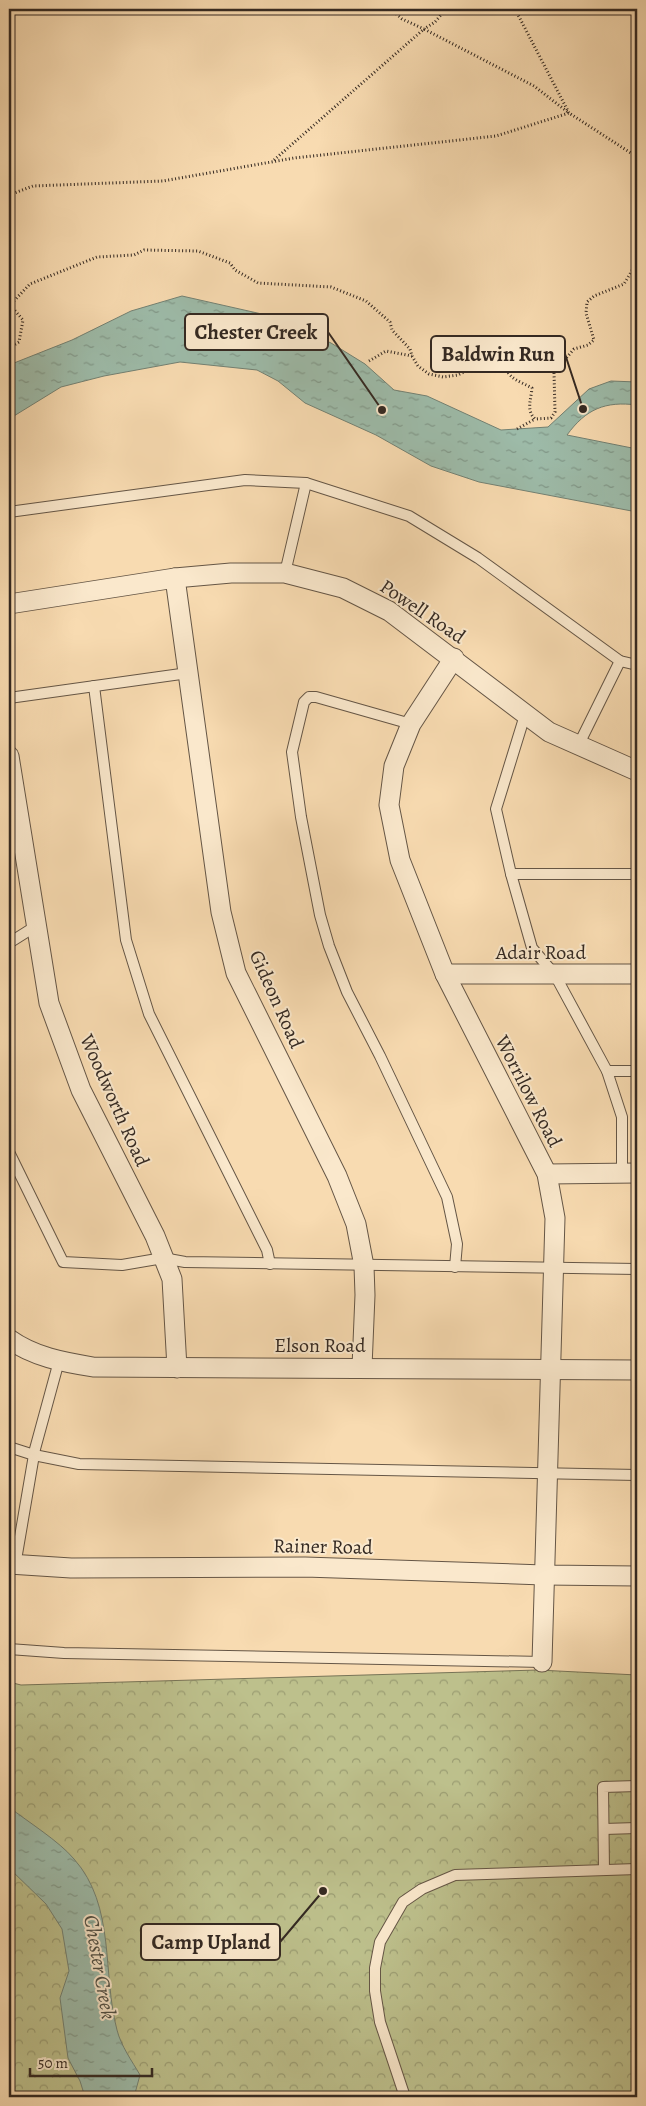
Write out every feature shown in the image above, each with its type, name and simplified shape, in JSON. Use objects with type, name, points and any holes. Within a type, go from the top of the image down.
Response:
[{"type":"street","name":"Powell Road","points":[[9,604],[174,578],[231,574],[285,573],[343,588],[389,611],[454,658],[525,716],[549,732],[637,771]]},
{"type":"street","name":"Gideon Road","points":[[174,578],[221,912],[236,973],[337,1176],[356,1224],[364,1266],[365,1295],[362,1367]]},
{"type":"street","name":"Worrilow Road","points":[[454,658],[411,724],[394,766],[390,805],[400,860],[445,974],[547,1174],[555,1218],[542,1662]]},
{"type":"street","name":"Woodworth Road","points":[[9,756],[15,843],[36,926],[49,1003],[81,1090],[155,1236],[172,1279],[178,1368]]},
{"type":"street","name":"Adair Road","points":[[445,974],[637,974]]},
{"type":"street","points":[[547,1174],[629,1173]]},
{"type":"street","name":"Elson Road","points":[[9,1339],[22,1348],[59,1361],[93,1366],[637,1370]]},
{"type":"street","name":"Rainer Road","points":[[12,1565],[72,1568],[305,1567],[544,1576],[637,1576]]},
{"type":"lane","points":[[9,512],[245,480],[306,483],[409,516],[478,558],[620,661],[637,665]]},
{"type":"lane","points":[[285,573],[306,483]]},
{"type":"lane","points":[[579,744],[620,661]]},
{"type":"lane","points":[[9,698],[188,672]]},
{"type":"lane","points":[[94,686],[126,940],[149,1014],[266,1250],[270,1264]]},
{"type":"lane","points":[[411,724],[316,697],[309,697],[304,702],[300,712],[292,752],[301,817],[320,915],[329,946],[347,992],[380,1056],[447,1197],[457,1244],[456,1267]]},
{"type":"lane","points":[[525,716],[496,809],[511,874],[532,948],[554,975],[607,1071],[622,1117],[629,1173]]},
{"type":"lane","points":[[511,874],[637,874]]},
{"type":"lane","points":[[9,943],[36,926]]},
{"type":"lane","points":[[607,1071],[637,1072]]},
{"type":"lane","points":[[9,1152],[63,1262],[122,1264],[164,1258],[185,1262],[270,1264],[637,1269]]},
{"type":"lane","points":[[12,1565],[34,1455],[59,1361]]},
{"type":"lane","points":[[9,1447],[34,1455],[78,1464],[637,1475]]},
{"type":"lane","points":[[9,1649],[64,1653],[542,1662]]},
{"type":"lane","points":[[604,1870],[603,1787],[637,1786]]},
{"type":"lane","points":[[604,1829],[637,1828]]},
{"type":"lane","points":[[405,2097],[396,2064],[380,2022],[374,1992],[375,1968],[380,1942],[403,1902],[422,1889],[455,1874],[637,1869]]},
{"type":"path","points":[[390,9],[402,19],[534,86],[569,113],[637,157]]},
{"type":"path","points":[[272,162],[424,29],[435,22],[446,9]]},
{"type":"path","points":[[516,9],[569,113]]},
{"type":"path","points":[[9,195],[33,186],[163,181],[272,162],[496,136],[569,113]]},
{"type":"path","points":[[9,348],[19,342],[23,320],[10,306],[30,284],[97,257],[134,255],[144,250],[198,251],[230,263],[235,270],[258,283],[331,287],[366,301],[390,322],[392,330],[410,349],[418,366],[429,374],[443,377],[458,376],[466,371],[470,362],[475,359],[492,358],[500,362],[511,376],[532,388],[528,407],[530,414],[535,419]]},
{"type":"path","points":[[517,429],[535,419],[551,418],[556,412],[554,372],[574,349],[588,345],[594,340],[586,313],[587,302],[594,296],[624,284],[637,262]]},
{"type":"path","points":[[369,361],[386,352],[412,356]]},
{"type":"green space","points":[[538,1670],[637,1675],[637,2097],[9,2097],[9,1682],[21,1685]]},
{"type":"water","points":[[182,296],[275,317],[331,343],[365,364],[394,390],[427,396],[501,430],[548,427],[589,389],[611,381],[637,382],[637,405],[615,404],[597,409],[581,419],[567,435],[637,449],[637,512],[479,482],[431,466],[376,435],[305,403],[278,381],[257,370],[180,362],[104,376],[61,387],[9,419],[9,365],[72,340],[131,311]]},
{"type":"water","points":[[9,1807],[68,1852],[87,1878],[96,1898],[106,1941],[110,1986],[117,2030],[124,2048],[140,2075],[134,2097],[85,2097],[80,2081],[68,2058],[60,1998],[69,1971],[62,1929],[46,1904],[9,1868]]},
{"type":"place","name":"Baldwin Run","points":[[583,409]]},
{"type":"place","name":"Chester Creek","points":[[382,410]]},
{"type":"place","name":"Camp Upland","points":[[323,1891]]}]
